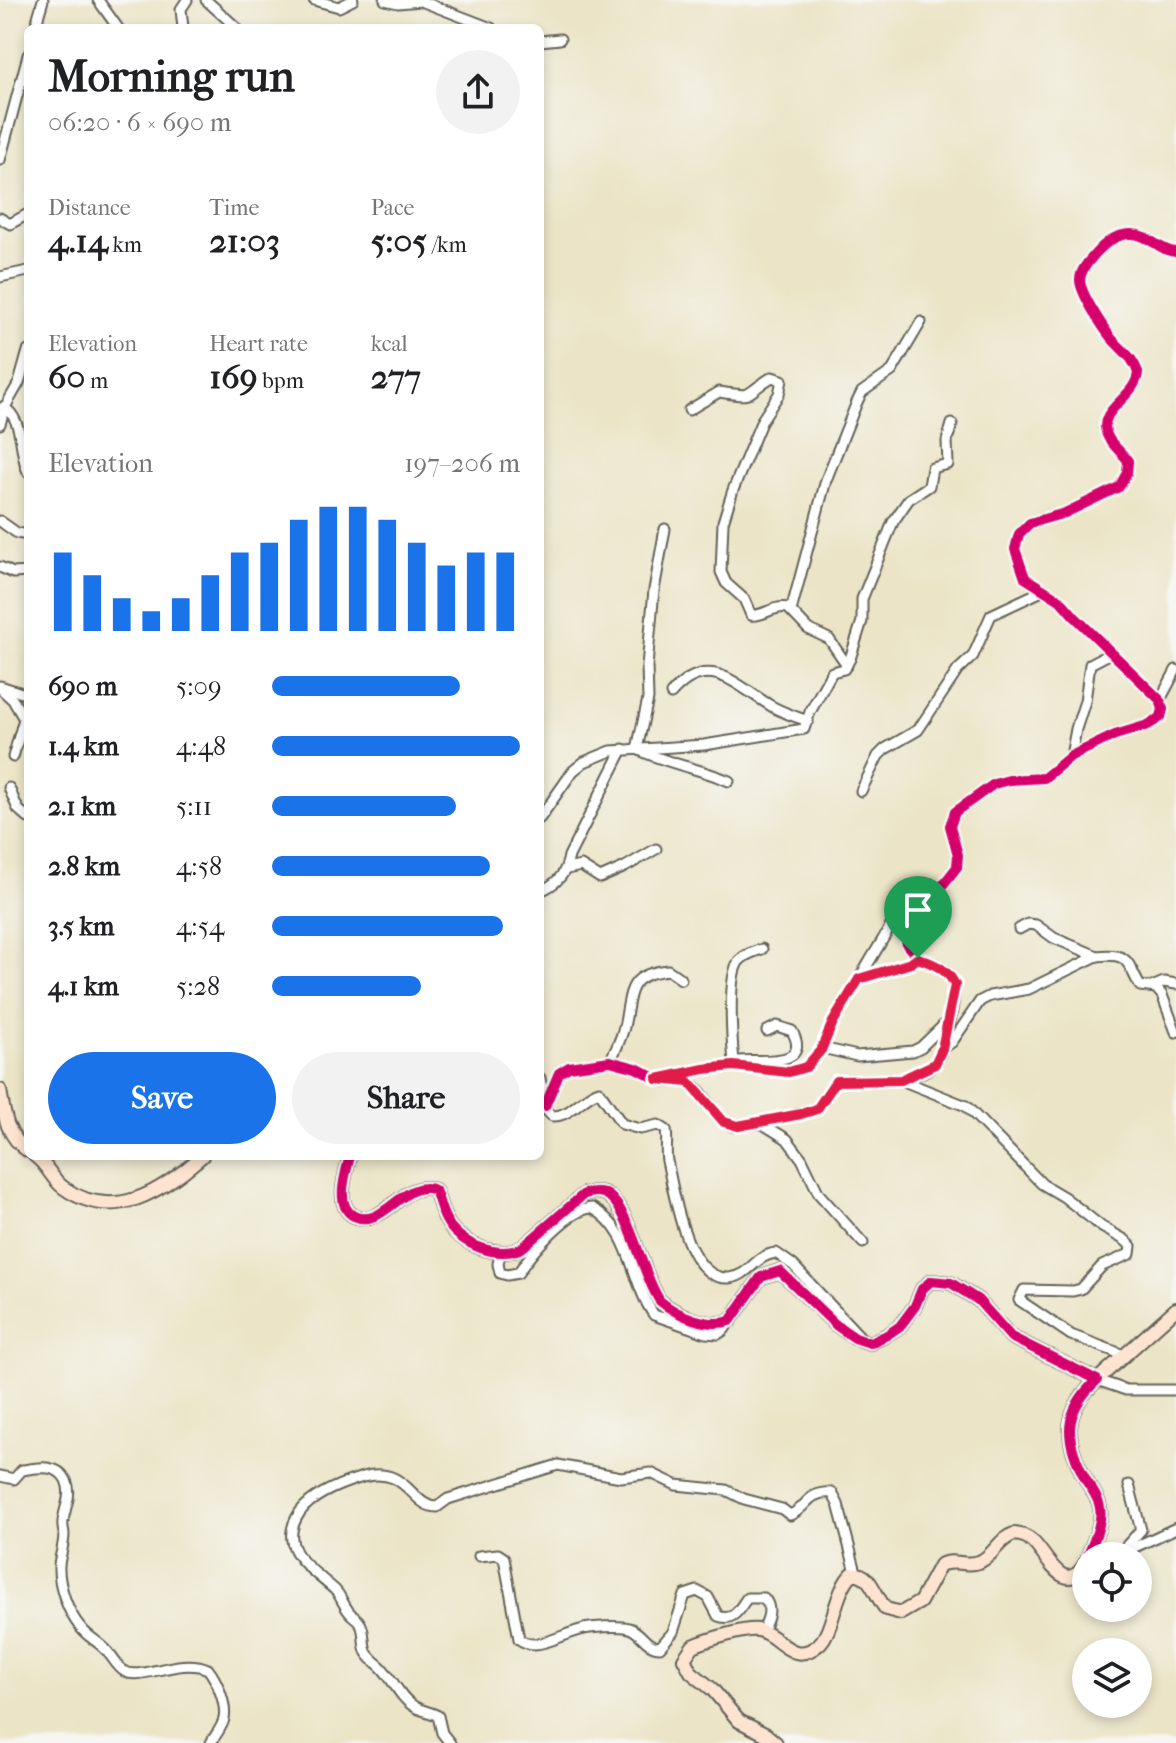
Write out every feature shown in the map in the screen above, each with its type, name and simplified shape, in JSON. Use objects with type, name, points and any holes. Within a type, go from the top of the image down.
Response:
[{"type":"street","points":[[36,24],[43,0]]},
{"type":"street","points":[[98,0],[115,24]]},
{"type":"street","points":[[183,24],[181,9],[187,0]]},
{"type":"street","points":[[206,0],[233,24]]},
{"type":"street","points":[[314,0],[339,7],[353,0]]},
{"type":"street","points":[[385,0],[398,3],[421,1],[481,24]]},
{"type":"street","points":[[544,41],[560,39]]},
{"type":"street","points":[[0,160],[24,70]]},
{"type":"street","points":[[0,218],[10,224],[24,216]]},
{"type":"street","points":[[1160,700],[1060,600],[1025,578],[1015,549],[1019,534],[1030,523],[1065,513],[1119,487],[1127,473],[1128,461],[1109,439],[1105,424],[1109,412],[1131,393],[1138,373],[1128,355],[1110,337],[1083,292],[1080,275],[1106,242],[1127,234],[1143,236],[1165,250],[1176,252]]},
{"type":"street","points":[[0,277],[24,272]]},
{"type":"street","points":[[791,611],[826,480],[857,402],[862,392],[892,371],[921,322]]},
{"type":"street","points":[[0,424],[2,407],[19,383],[24,365]]},
{"type":"street","points":[[689,410],[719,392],[741,397],[772,377],[782,380],[779,394],[762,420],[733,490],[723,522],[720,566],[723,579],[744,599],[751,615],[779,606],[791,611],[808,629],[829,639],[847,665]]},
{"type":"street","points":[[2,407],[14,415],[17,422],[24,461]]},
{"type":"street","points":[[544,812],[573,771],[584,762],[611,751],[704,745],[801,730],[832,672],[847,665],[862,621],[865,590],[893,522],[909,499],[929,486],[932,468],[948,464],[947,441],[952,424]]},
{"type":"street","points":[[0,521],[24,534]]},
{"type":"street","points":[[637,749],[648,699],[647,666],[654,590],[665,529]]},
{"type":"street","points":[[0,567],[13,573],[24,572]]},
{"type":"street","points":[[861,791],[878,756],[918,730],[958,670],[973,656],[991,615],[1044,590]]},
{"type":"street","points":[[1071,756],[1085,701],[1090,664],[1111,653]]},
{"type":"street","points":[[901,1080],[935,1064],[949,1020],[955,985],[951,976],[918,958],[907,945],[905,933],[957,867],[958,855],[950,826],[952,815],[994,784],[1044,778],[1071,756],[1115,735],[1157,721],[1162,713],[1160,700],[1176,670]]},
{"type":"street","points":[[671,694],[686,678],[719,673],[769,705],[808,721]]},
{"type":"street","points":[[0,687],[24,694]]},
{"type":"street","points":[[0,687],[13,700],[24,719]]},
{"type":"street","points":[[13,757],[24,727]]},
{"type":"street","points":[[567,869],[569,856],[623,749]]},
{"type":"street","points":[[637,749],[729,781]]},
{"type":"street","points":[[9,788],[18,809],[24,814]]},
{"type":"street","points":[[544,889],[567,869],[581,866],[600,878],[656,849]]},
{"type":"street","points":[[657,1079],[733,1064],[780,1072],[798,1071],[815,1059],[840,1009],[892,924],[910,901],[914,889]]},
{"type":"street","points":[[1019,929],[1028,924],[1036,925],[1054,938],[1097,956]]},
{"type":"street","points":[[733,1064],[731,1016],[737,966],[748,954],[762,949]]},
{"type":"street","points":[[942,1049],[952,1042],[980,1001],[990,996],[1029,989],[1097,956],[1107,955],[1125,960],[1132,966],[1140,986],[1152,987],[1164,982],[1176,984]]},
{"type":"street","points":[[859,979],[918,958]]},
{"type":"street","points":[[610,1061],[623,1031],[627,998],[635,981],[668,970],[681,979]]},
{"type":"street","points":[[1152,987],[1162,995],[1176,1032]]},
{"type":"street","points":[[822,1048],[857,1056],[913,1051],[949,1020]]},
{"type":"street","points":[[733,1064],[741,1059],[776,1062],[793,1051],[796,1038],[790,1029],[777,1026],[767,1031]]},
{"type":"street","points":[[545,1106],[563,1069],[610,1061],[636,1068],[657,1079],[689,1082],[718,1116],[728,1124],[738,1126],[817,1109],[836,1081],[901,1080],[972,1110],[1006,1150],[1042,1184],[1129,1244],[1130,1254],[1102,1266],[1081,1289],[1024,1290],[1019,1300],[1071,1335],[1124,1355]]},
{"type":"street","points":[[544,1088],[545,1106],[549,1114],[562,1116],[590,1094],[599,1091],[622,1124],[640,1129],[663,1127],[667,1134],[675,1205],[700,1263],[719,1277],[733,1277],[750,1270],[761,1257],[776,1253],[793,1265],[865,1342]]},
{"type":"street","points":[[0,1090],[9,1133],[24,1147]]},
{"type":"street","points":[[761,1123],[787,1139],[802,1159],[819,1194],[863,1243]]},
{"type":"street","points":[[40,1160],[66,1190],[110,1202],[151,1194],[197,1160]]},
{"type":"street","points":[[349,1160],[343,1195],[345,1207],[351,1215],[361,1218],[375,1216],[412,1190],[429,1187],[435,1190],[445,1220],[454,1230],[484,1249],[500,1254],[523,1247],[584,1194],[602,1193],[612,1199],[621,1214],[660,1301],[673,1311],[702,1321],[716,1324],[730,1321]]},
{"type":"street","points":[[500,1254],[500,1273],[518,1273],[536,1249],[559,1227],[583,1210],[592,1208],[611,1224],[628,1249],[654,1315],[712,1334],[724,1330],[761,1277],[780,1271],[836,1325],[865,1342],[875,1341],[895,1331],[911,1313],[922,1289],[931,1281],[940,1280],[959,1286],[978,1300],[1011,1337],[1097,1380],[1126,1390],[1176,1390]]},
{"type":"street","points":[[1092,1542],[1100,1518],[1100,1505],[1074,1456],[1069,1428],[1081,1397],[1176,1309]]},
{"type":"street","points":[[450,1743],[442,1733],[438,1716],[412,1705],[382,1667],[369,1656],[361,1625],[339,1595],[310,1571],[298,1555],[291,1535],[293,1525],[305,1506],[327,1492],[363,1477],[384,1476],[407,1485],[427,1506],[437,1507],[448,1499],[558,1465],[621,1477],[651,1473],[676,1485],[726,1490],[744,1499],[782,1509],[790,1515],[797,1513],[808,1498],[832,1493],[838,1504],[856,1572],[866,1577],[886,1609],[901,1613],[920,1602],[940,1565],[953,1561],[964,1564],[979,1562],[1002,1540],[1014,1534],[1031,1540],[1059,1574],[1072,1575]]},
{"type":"street","points":[[0,1476],[14,1479],[22,1470],[47,1467],[65,1479],[68,1497],[62,1523],[64,1533],[59,1572],[75,1620],[129,1674],[186,1664],[208,1669],[224,1710],[222,1724],[211,1743]]},
{"type":"street","points":[[1129,1485],[1141,1530],[1129,1542]]},
{"type":"street","points":[[1146,1542],[1176,1528]]},
{"type":"street","points":[[479,1556],[498,1554],[504,1558],[519,1639],[529,1645],[540,1645],[579,1629],[618,1627],[632,1629],[648,1644],[660,1647],[673,1632],[685,1595],[697,1591],[708,1597],[718,1616],[724,1618],[735,1615],[747,1598],[764,1598],[769,1612],[762,1631]]},
{"type":"street","points":[[776,1743],[739,1721],[712,1689],[691,1672],[684,1659],[688,1650],[700,1643],[747,1630],[762,1631],[796,1652],[819,1645],[828,1631],[834,1607],[847,1579],[856,1572]]},
{"type":"cycle path","points":[[545,1106],[559,1073],[569,1067],[610,1061],[636,1068],[657,1079],[733,1066],[789,1072],[806,1067],[821,1050],[833,1022],[859,979],[918,958],[907,945],[905,933],[957,867],[958,855],[950,826],[955,812],[994,784],[1044,778],[1071,756],[1161,717],[1163,709],[1160,700],[1060,600],[1025,578],[1015,549],[1019,534],[1030,523],[1065,513],[1119,487],[1127,473],[1128,461],[1109,439],[1105,426],[1111,411],[1130,390],[1138,373],[1088,302],[1080,280],[1083,269],[1107,243],[1126,234],[1143,237],[1176,252]]},
{"type":"cycle path","points":[[349,1160],[343,1197],[344,1205],[354,1216],[375,1216],[413,1191],[424,1188],[435,1190],[444,1217],[452,1229],[470,1243],[492,1251],[514,1251],[523,1247],[584,1194],[606,1194],[624,1216],[660,1301],[684,1316],[703,1322],[730,1321],[761,1277],[780,1271],[836,1325],[855,1338],[870,1343],[900,1326],[915,1306],[922,1289],[931,1281],[951,1283],[978,1300],[1011,1337],[1097,1380],[1077,1404],[1070,1427],[1079,1466],[1100,1508],[1099,1526],[1093,1542]]},
{"type":"route","points":[[918,958],[943,969],[955,985],[942,1049],[935,1064],[928,1069],[901,1080],[836,1081],[817,1109],[738,1126],[724,1122],[689,1082],[657,1079],[733,1066],[798,1071],[815,1059],[821,1050],[833,1022],[859,979],[918,958]]}]
